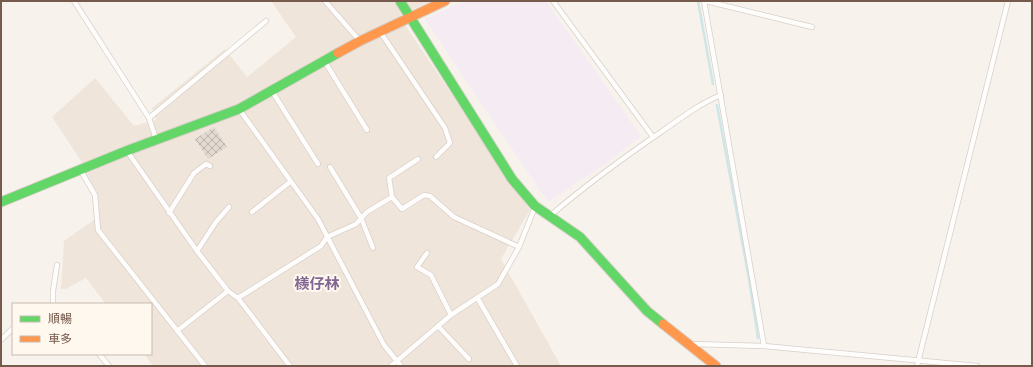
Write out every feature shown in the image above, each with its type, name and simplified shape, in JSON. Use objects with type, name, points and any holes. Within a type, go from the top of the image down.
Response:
[{"type":"street","points":[[400,1],[512,179],[535,206],[580,237],[642,306],[716,366]]},
{"type":"street","points":[[1,202],[126,151],[239,109],[360,41],[445,1]]},
{"type":"lane","points":[[74,1],[149,118],[156,140]]},
{"type":"lane","points":[[325,1],[360,41]]},
{"type":"lane","points":[[553,1],[653,137]]},
{"type":"lane","points":[[764,346],[705,1],[812,27]]},
{"type":"lane","points":[[917,366],[1008,1]]},
{"type":"lane","points":[[149,118],[266,21]]},
{"type":"lane","points":[[380,31],[445,128],[450,143],[436,157]]},
{"type":"lane","points":[[324,60],[367,130]]},
{"type":"lane","points":[[272,91],[318,164]]},
{"type":"lane","points":[[550,216],[580,190],[653,137],[706,101],[721,95]]},
{"type":"lane","points":[[239,109],[318,219],[337,258],[384,345],[401,366]]},
{"type":"lane","points":[[126,151],[197,251],[228,290],[238,298],[290,366]]},
{"type":"lane","points":[[418,159],[389,178],[392,197],[402,209],[424,195],[430,196],[454,217],[519,247]]},
{"type":"lane","points":[[169,213],[194,173],[206,164],[210,166]]},
{"type":"lane","points":[[330,167],[361,218],[373,248]]},
{"type":"lane","points":[[80,170],[95,195],[98,230],[205,366]]},
{"type":"lane","points":[[252,212],[290,182]]},
{"type":"lane","points":[[238,298],[321,246],[327,237],[356,224],[367,212],[392,197]]},
{"type":"lane","points":[[391,366],[450,315],[478,299],[498,284],[519,247],[535,206]]},
{"type":"lane","points":[[197,251],[216,222],[230,207]]},
{"type":"lane","points":[[427,253],[417,267],[431,275],[450,315]]},
{"type":"lane","points":[[53,303],[57,265]]},
{"type":"lane","points":[[176,331],[228,290]]},
{"type":"lane","points":[[478,299],[517,366]]},
{"type":"lane","points":[[438,326],[469,359]]},
{"type":"lane","points":[[1,340],[12,329]]},
{"type":"lane","points":[[688,344],[764,346],[977,366]]},
{"type":"lane","points":[[100,355],[109,366]]},
{"type":"shaded area","points":[[271,1],[354,1],[356,3],[358,1],[431,1],[399,16],[530,210],[501,259],[561,366],[153,366],[145,355],[152,355],[152,303],[105,303],[86,278],[66,289],[61,289],[64,241],[98,217],[83,164],[52,117],[95,78],[134,126],[156,120],[152,108],[225,49],[247,77],[296,37]]},
{"type":"shaded area","points":[[463,1],[546,1],[641,136],[607,163],[548,202],[425,19]]},
{"type":"building","points":[[214,127],[227,147],[208,159],[195,139]]},
{"type":"waterway","points":[[698,1],[713,84]]},
{"type":"waterway","points":[[717,105],[749,279],[758,338]]},
{"type":"traffic: fast","points":[[400,1],[512,179],[535,206],[580,237],[647,311],[663,324]]},
{"type":"traffic: fast","points":[[1,202],[126,151],[239,109],[338,53]]},
{"type":"traffic: slow","points":[[338,53],[445,1]]},
{"type":"traffic: slow","points":[[663,324],[716,366]]},
{"type":"district","name":"檨仔林","points":[[317,283]]}]
